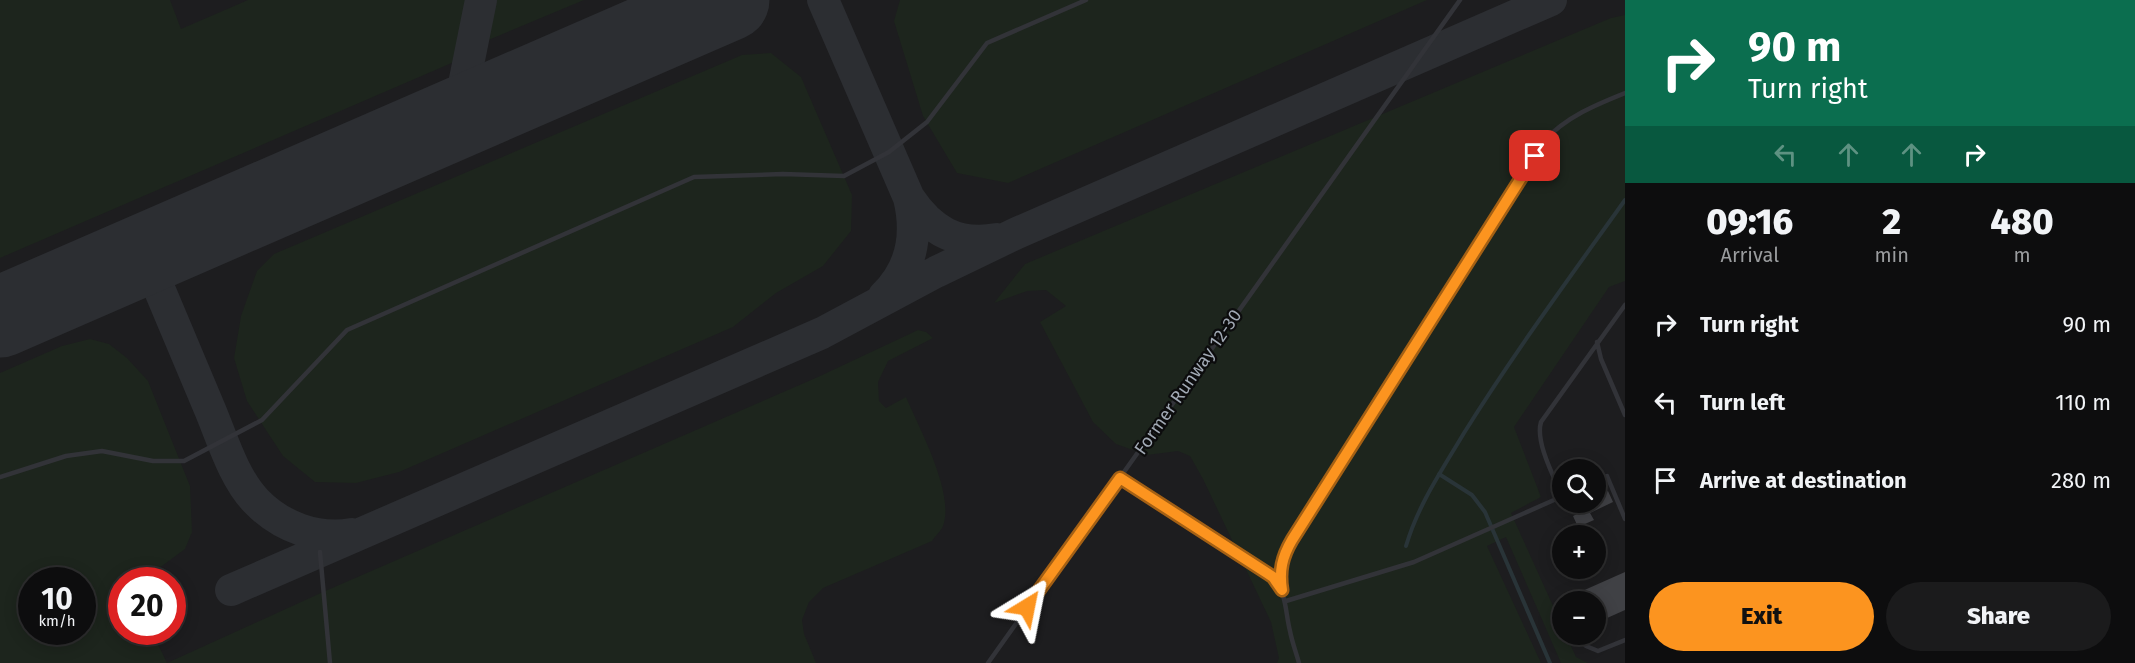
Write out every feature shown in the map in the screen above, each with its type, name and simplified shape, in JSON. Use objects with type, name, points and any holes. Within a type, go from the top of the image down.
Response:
[{"type":"lane","points":[[0,477],[66,456],[102,451],[153,460],[184,461],[262,420],[347,330],[694,177],[783,174],[844,176],[889,152],[927,122],[987,44],[1086,0]]},
{"type":"lane","name":"Former Runway 12-30","points":[[988,663],[1460,0]]},
{"type":"lane","points":[[1299,663],[1289,629],[1286,601],[1282,590],[1280,574],[1285,552],[1544,141],[1556,128],[1588,108],[1625,93]]},
{"type":"lane","points":[[1552,473],[1539,429],[1540,422],[1625,305]]},
{"type":"lane","points":[[1598,342],[1601,359],[1625,415]]},
{"type":"lane","points":[[1606,476],[1625,519]]},
{"type":"lane","points":[[1120,478],[1273,577],[1282,590]]},
{"type":"lane","points":[[1286,601],[1414,561],[1552,501]]},
{"type":"lane","points":[[320,552],[329,661]]},
{"type":"lane","points":[[1585,645],[1598,651],[1625,640]]},
{"type":"shaded area","points":[[0,0],[1625,0],[1625,663],[0,663]]},
{"type":"shaded area","points":[[0,0],[170,0],[181,29],[248,0],[467,0],[454,62],[0,258]]},
{"type":"shaded area","points":[[495,0],[584,0],[486,41]]},
{"type":"shaded area","points":[[900,0],[1427,0],[1008,183],[957,173],[923,116],[894,21]]},
{"type":"shaded area","points":[[1625,15],[1625,281],[1609,287],[1514,427],[1541,497],[1511,513],[1552,604],[1552,642],[1506,537],[1487,546],[1541,663],[1277,663],[1279,658],[1271,622],[1190,456],[1178,451],[1147,455],[1116,444],[1093,422],[1040,322],[1066,306],[1046,290],[1027,291],[994,303],[1025,264],[1611,18]]},
{"type":"shaded area","points":[[771,53],[801,77],[852,195],[851,231],[823,266],[776,293],[733,327],[399,472],[356,483],[315,482],[283,456],[247,401],[234,358],[241,316],[257,271],[274,254],[742,55]]},
{"type":"shaded area","points":[[918,330],[926,332],[933,338],[888,361],[878,382],[879,401],[886,408],[906,397],[940,479],[944,496],[943,526],[932,541],[823,588],[809,602],[802,620],[804,634],[816,663],[167,663],[323,592],[818,377]]},
{"type":"shaded area","points":[[90,339],[109,344],[127,358],[148,381],[190,486],[192,532],[185,549],[161,567],[108,567],[108,645],[158,645],[167,663],[0,663],[0,373],[62,346]]},
{"type":"shaded area","points":[[1553,645],[1571,645],[1576,657],[1588,663],[1561,663]]},
{"type":"building","points":[[1608,491],[1613,502],[1606,505],[1606,492]]},
{"type":"building","points":[[1579,513],[1590,513],[1594,520],[1577,525],[1573,516]]},
{"type":"building","points":[[1625,572],[1625,610],[1606,619],[1606,591],[1582,591]]},
{"type":"waterway","points":[[1406,546],[1424,502],[1464,433],[1522,344],[1625,200]]},
{"type":"waterway","points":[[1439,474],[1472,495],[1485,512],[1550,663]]},
{"type":"taxiway","points":[[457,119],[481,0]]},
{"type":"taxiway","points":[[823,0],[909,198],[912,212],[912,238],[907,263],[884,296]]},
{"type":"taxiway","points":[[231,590],[822,333],[936,272],[1017,233],[1551,0]]},
{"type":"taxiway","points":[[909,198],[926,219],[946,234],[969,240],[997,239]]},
{"type":"taxiway","points":[[145,255],[230,459],[248,492],[266,510],[300,530],[326,535],[352,534]]},
{"type":"runway","points":[[0,317],[729,0]]},
{"type":"route","points":[[1027,607],[1120,478],[1273,577],[1282,590],[1280,574],[1285,552],[1535,156]]}]
